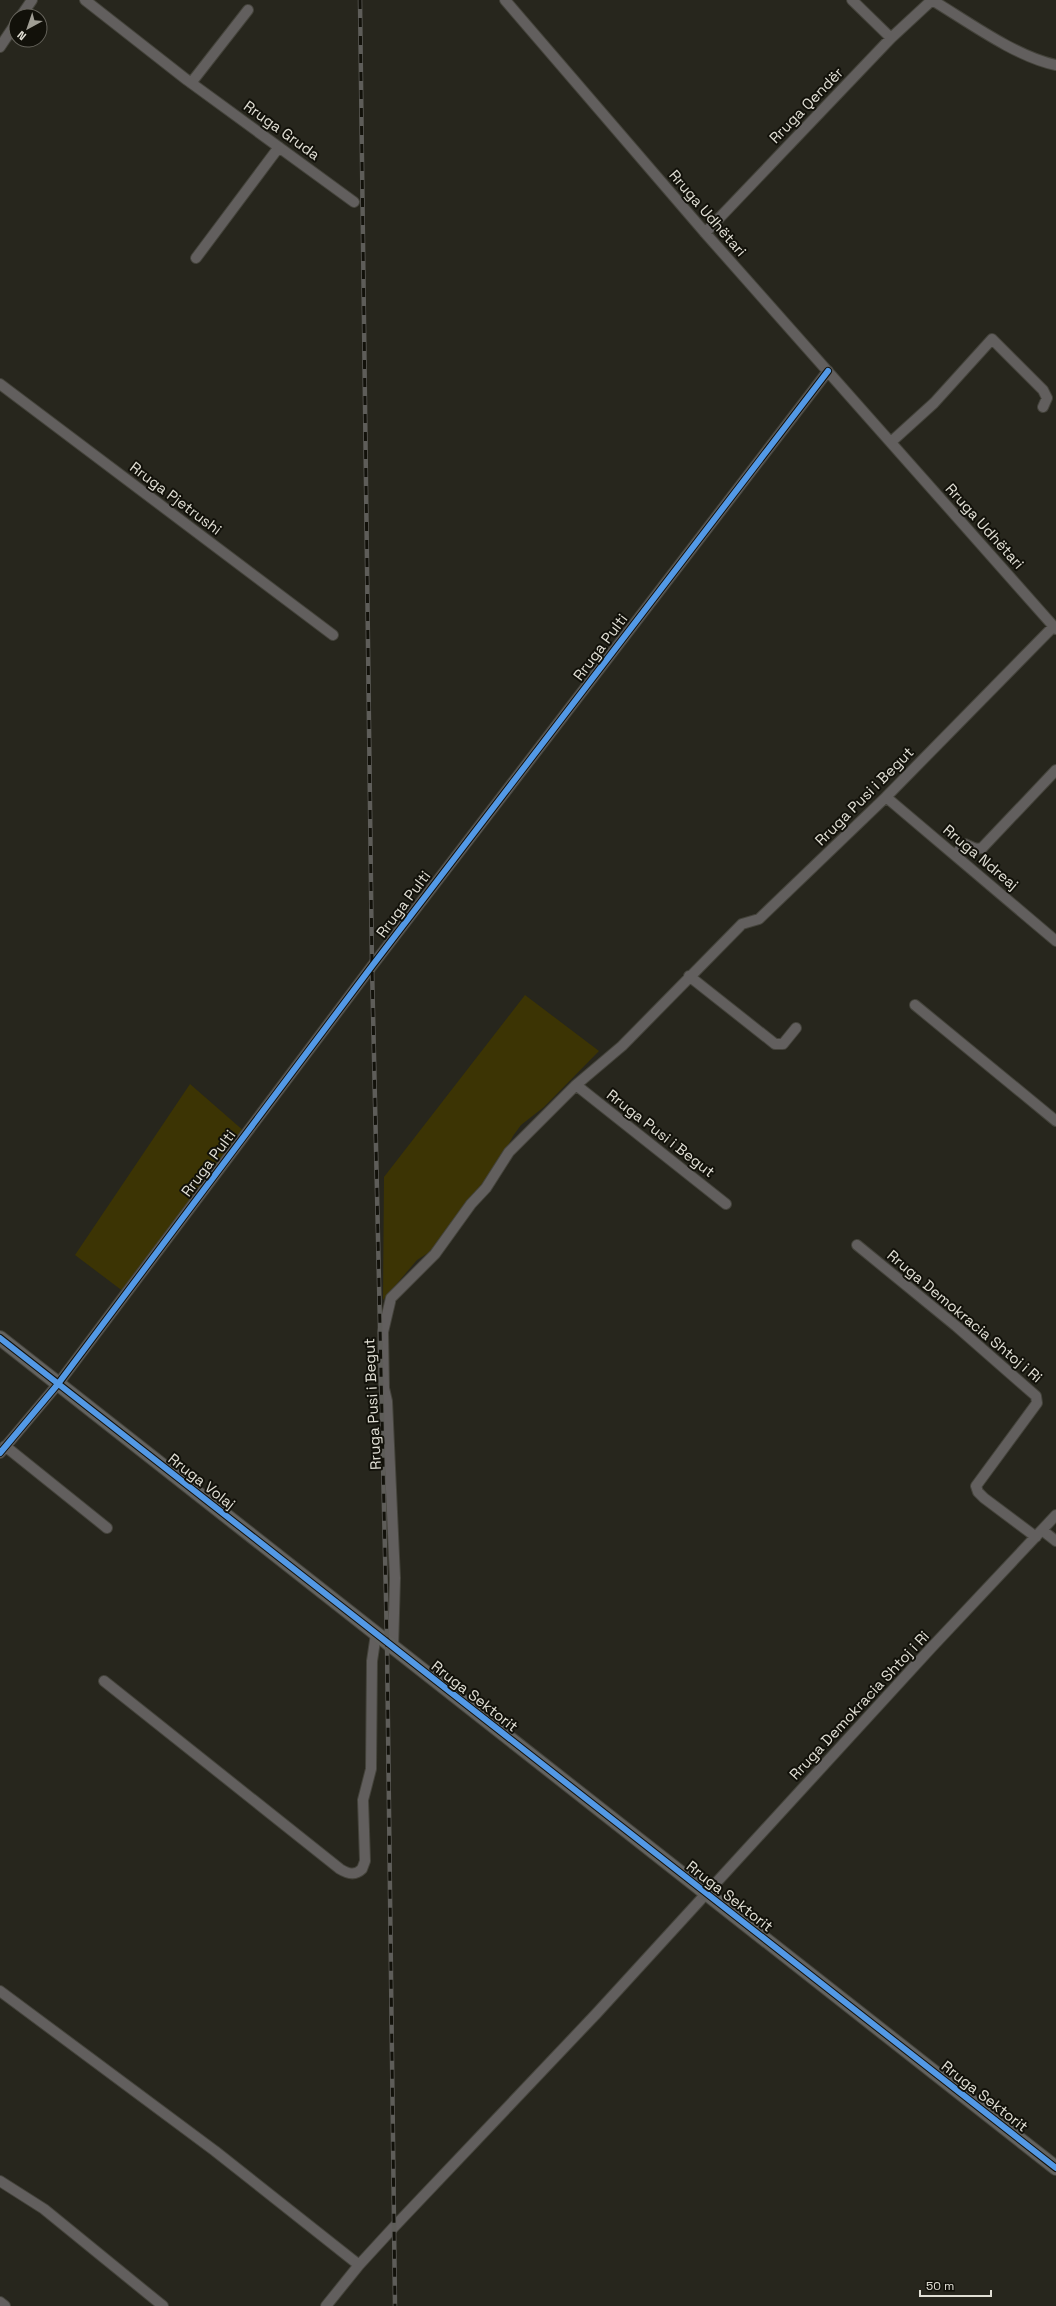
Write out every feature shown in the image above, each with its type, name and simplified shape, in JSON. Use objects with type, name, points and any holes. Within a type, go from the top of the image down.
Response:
[{"type":"street","name":"Rruga Gruda","points":[[85,0],[192,83],[354,202]]},
{"type":"street","name":"Rruga Udhëtari","points":[[505,0],[705,233],[1055,627]]},
{"type":"street","points":[[852,0],[891,38]]},
{"type":"street","name":"Rruga Qendër","points":[[705,233],[891,38],[932,0],[1010,47],[1030,57],[1056,65]]},
{"type":"street","points":[[192,83],[248,10]]},
{"type":"street","points":[[0,47],[8,35]]},
{"type":"street","points":[[196,258],[279,147]]},
{"type":"street","points":[[891,442],[934,403],[992,339],[1043,390],[1048,398],[1043,407]]},
{"type":"street","name":"Rruga Pulti","points":[[3,1449],[58,1384],[368,972],[828,371]]},
{"type":"street","name":"Rruga Pjetrushi","points":[[0,384],[333,635]]},
{"type":"street","name":"Rruga Pusi i Begut","points":[[390,1647],[395,1578],[388,1401],[384,1388],[383,1332],[391,1298],[436,1254],[471,1204],[486,1188],[506,1155],[576,1085],[622,1046],[689,976],[742,924],[759,919],[886,797],[1055,627]]},
{"type":"street","points":[[955,855],[965,844],[976,849],[982,848],[1056,770]]},
{"type":"street","name":"Rruga Ndreaj","points":[[886,797],[1056,941]]},
{"type":"street","points":[[689,976],[775,1044],[783,1044],[796,1028]]},
{"type":"street","points":[[915,1005],[1056,1121]]},
{"type":"street","name":"Rruga Pusi i Begut","points":[[576,1085],[726,1204]]},
{"type":"street","name":"Rruga Demokracia Shtoj i Ri","points":[[857,1245],[956,1326],[1036,1396],[1037,1403],[976,1486],[978,1492],[984,1498],[1039,1533]]},
{"type":"street","name":"Rruga Volaj","points":[[0,1338],[376,1634],[390,1647]]},
{"type":"street","points":[[3,1449],[107,1528]]},
{"type":"street","name":"Rruga Demokracia Shtoj i Ri","points":[[326,2306],[359,2265],[596,2014],[1056,1515]]},
{"type":"street","points":[[1039,1533],[1056,1541]]},
{"type":"street","points":[[104,1681],[340,1869],[346,1872],[354,1873],[362,1869],[365,1861],[363,1800],[371,1769],[372,1661],[376,1634]]},
{"type":"street","name":"Rruga Sektorit","points":[[390,1647],[1056,2168]]},
{"type":"street","points":[[0,1991],[215,2151],[359,2265]]},
{"type":"street","points":[[0,2181],[44,2209],[163,2306]]},
{"type":"street","points":[[0,2302],[5,2306]]},
{"type":"shaded area","points":[[525,995],[599,1051],[544,1107],[521,1125],[513,1136],[494,1172],[435,1246],[428,1253],[417,1260],[383,1300],[384,1177]]},
{"type":"shaded area","points":[[190,1084],[245,1132],[124,1292],[75,1255]]},
{"type":"railway","points":[[360,0],[372,966],[387,1644],[395,2306]]},
{"type":"cycle path","points":[[0,1453],[58,1384],[372,966],[828,371]]},
{"type":"cycle path","points":[[0,1338],[1056,2168]]}]
